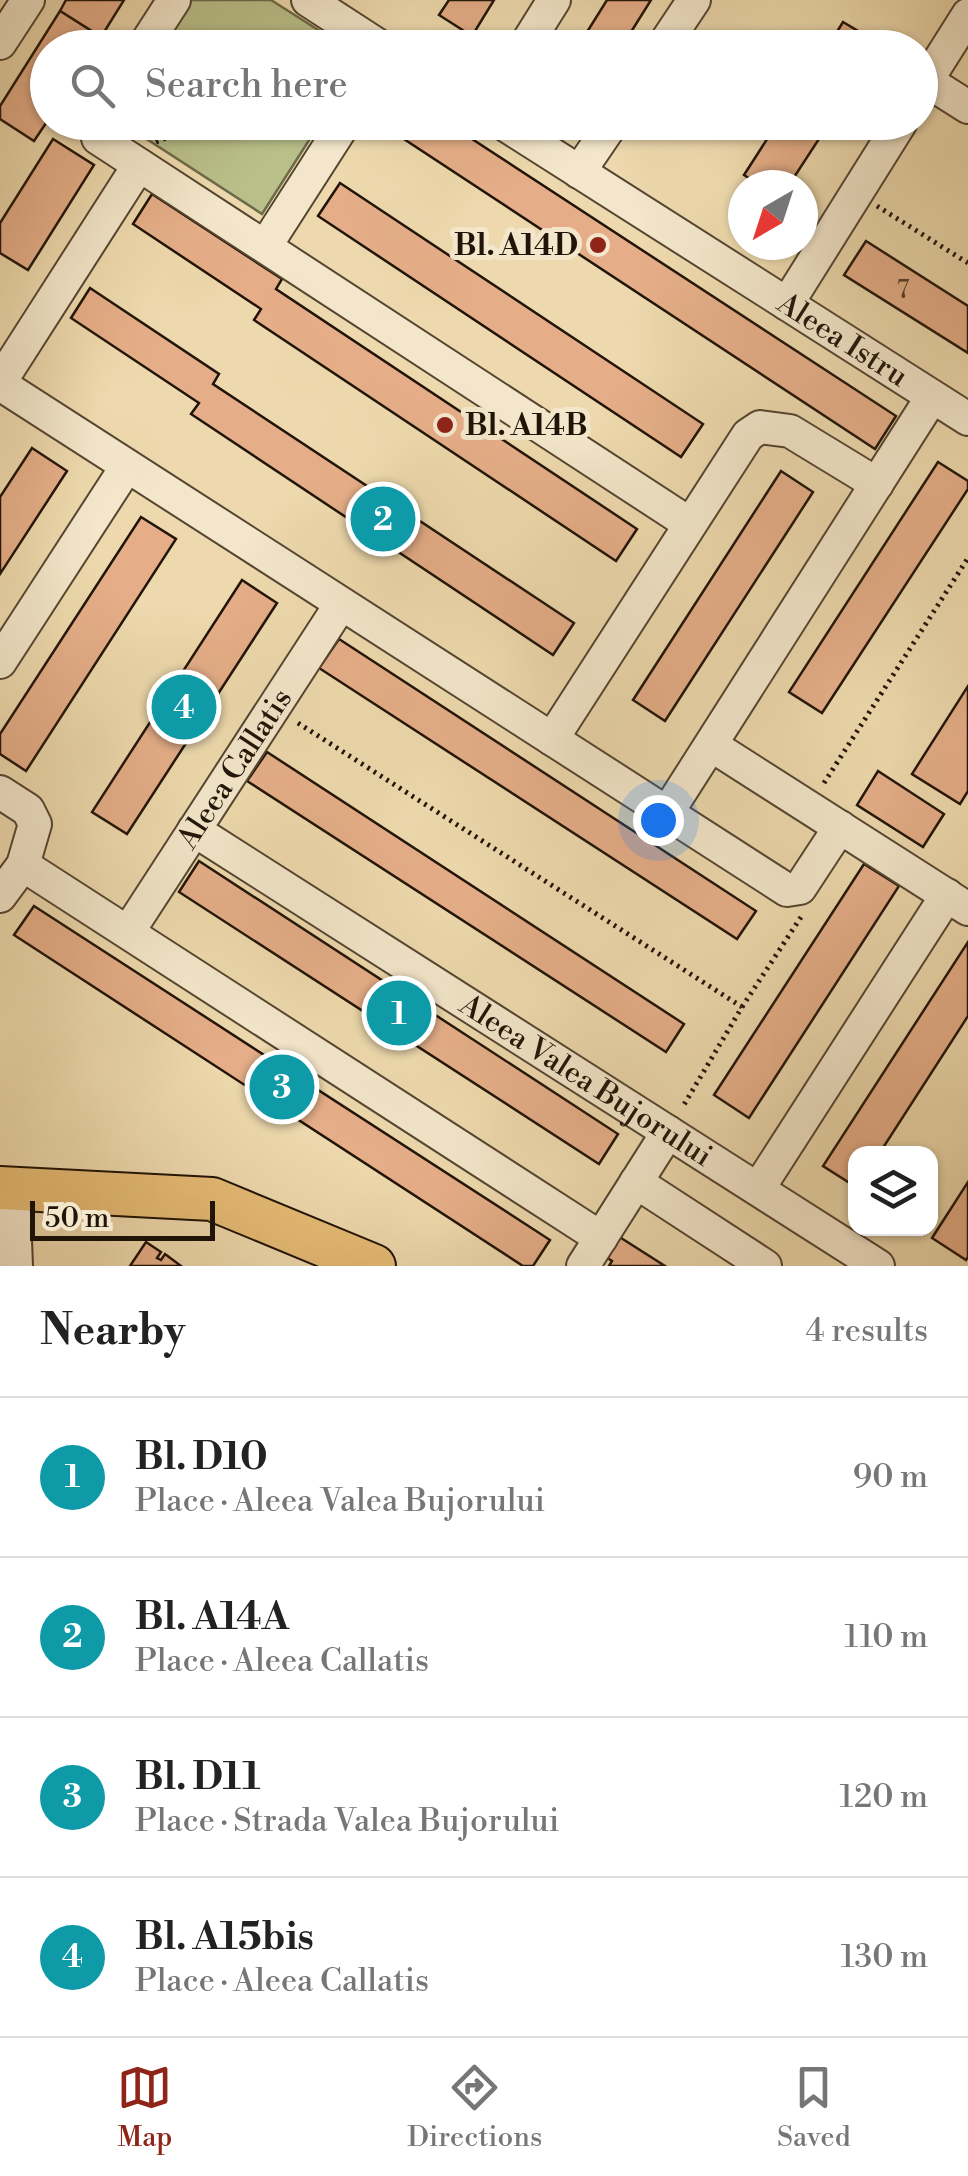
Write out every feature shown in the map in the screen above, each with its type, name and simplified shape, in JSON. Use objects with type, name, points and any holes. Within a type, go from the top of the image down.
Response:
[{"type":"main road","points":[[7,1188],[212,1199],[374,1266]]},
{"type":"street","points":[[0,43],[28,0]]},
{"type":"street","points":[[155,30],[174,0]]},
{"type":"street","points":[[308,0],[354,30]]},
{"type":"street","points":[[535,30],[554,0]]},
{"type":"street","points":[[674,30],[694,0]]},
{"type":"street","points":[[938,63],[968,15]]},
{"type":"street","points":[[938,92],[968,106]]},
{"type":"street","points":[[101,140],[690,524]]},
{"type":"street","points":[[266,245],[334,140]]},
{"type":"street","name":"Aleea Istru","points":[[529,140],[968,419]]},
{"type":"street","points":[[579,172],[600,140]]},
{"type":"street","points":[[787,304],[890,140]]},
{"type":"street","points":[[139,166],[0,383],[794,891],[840,828]]},
{"type":"street","name":"Aleea Istru","points":[[711,745],[932,396]]},
{"type":"street","points":[[552,739],[748,435],[760,427],[790,430],[877,484]]},
{"type":"street","points":[[0,662],[127,466]]},
{"type":"street","name":"Aleea Callatis","points":[[128,932],[341,604]]},
{"type":"street","points":[[667,813],[711,745],[957,902],[758,1189]]},
{"type":"street","points":[[0,792],[28,810],[35,824],[24,864],[0,896]]},
{"type":"street","name":"Aleea Valea Bujorului","points":[[194,830],[878,1266]]},
{"type":"street","points":[[24,864],[600,1238]]},
{"type":"street","points":[[583,1266],[668,1132]]},
{"type":"street","name":"Aleea Valea Bujorului","points":[[636,1182],[765,1266]]},
{"type":"street","points":[[7,1188],[16,1266]]},
{"type":"path","points":[[139,166],[154,143],[161,140]]},
{"type":"path","points":[[856,193],[968,264]]},
{"type":"path","points":[[808,807],[968,558]]},
{"type":"path","points":[[274,707],[742,1007]]},
{"type":"path","points":[[668,1132],[813,898]]},
{"type":"green space","points":[[185,0],[271,0],[318,30],[166,30]]},
{"type":"green space","points":[[148,140],[309,140],[262,214]]},
{"type":"building","points":[[66,0],[124,0],[105,30],[90,30],[60,11]]},
{"type":"building","points":[[449,0],[494,0],[476,30],[463,30],[439,15]]},
{"type":"building","points":[[607,0],[651,0],[632,30],[588,30]]},
{"type":"building","points":[[60,11],[90,30],[48,30]]},
{"type":"building","points":[[843,22],[856,30],[838,30]]},
{"type":"building","points":[[30,58],[30,138],[0,119],[0,106]]},
{"type":"building","points":[[52,140],[94,165],[28,270],[0,253],[0,223]]},
{"type":"building","name":"Bl. A14D","points":[[405,140],[474,140],[896,416],[875,449]]},
{"type":"building","points":[[766,140],[818,140],[799,170],[747,170]]},
{"type":"building","points":[[340,183],[703,424],[681,457],[318,216]]},
{"type":"building","name":"Bl. A14B","points":[[152,194],[282,279],[276,289],[637,529],[616,561],[254,320],[261,309],[133,224]]},
{"type":"building","points":[[866,241],[968,306],[968,353],[844,275]]},
{"type":"building","points":[[90,288],[219,374],[213,384],[574,623],[553,655],[191,414],[199,403],[71,318]]},
{"type":"building","points":[[32,448],[67,471],[0,574],[0,497]]},
{"type":"building","points":[[938,462],[968,481],[968,489],[822,713],[789,692]]},
{"type":"building","points":[[781,471],[813,492],[665,721],[633,700]]},
{"type":"building","points":[[141,517],[176,539],[26,771],[0,754],[0,734]]},
{"type":"building","points":[[242,580],[277,603],[127,834],[92,812]]},
{"type":"building","points":[[339,639],[756,911],[737,939],[319,668]]},
{"type":"building","points":[[968,686],[968,791],[960,804],[912,774]]},
{"type":"building","points":[[267,752],[684,1024],[666,1052],[247,781]]},
{"type":"building","points":[[878,771],[944,814],[923,847],[857,805]]},
{"type":"building","points":[[199,861],[618,1134],[599,1164],[179,892]]},
{"type":"building","points":[[864,864],[899,886],[749,1118],[714,1095]]},
{"type":"building","points":[[34,906],[550,1240],[533,1266],[523,1266],[14,935]]},
{"type":"building","points":[[968,942],[968,1016],[884,1146],[848,1146],[848,1182],[823,1166]]},
{"type":"building","points":[[968,1182],[966,1260],[932,1238],[938,1236],[938,1229]]},
{"type":"building","points":[[618,1236],[665,1266],[609,1266],[612,1261],[604,1256]]},
{"type":"building","points":[[146,1242],[161,1252],[157,1258],[161,1260],[165,1254],[181,1266],[130,1266]]},
{"type":"place","name":"Bl. A14D","points":[[598,245]]},
{"type":"place","name":"Bl. A14B","points":[[445,425]]},
{"type":"place","name":"Bl. A14A","points":[[383,519]]},
{"type":"place","name":"Bl. A15bis","points":[[184,707]]},
{"type":"place","name":"Bl. D10","points":[[399,1013]]},
{"type":"place","name":"Bl. D11","points":[[282,1087]]}]
